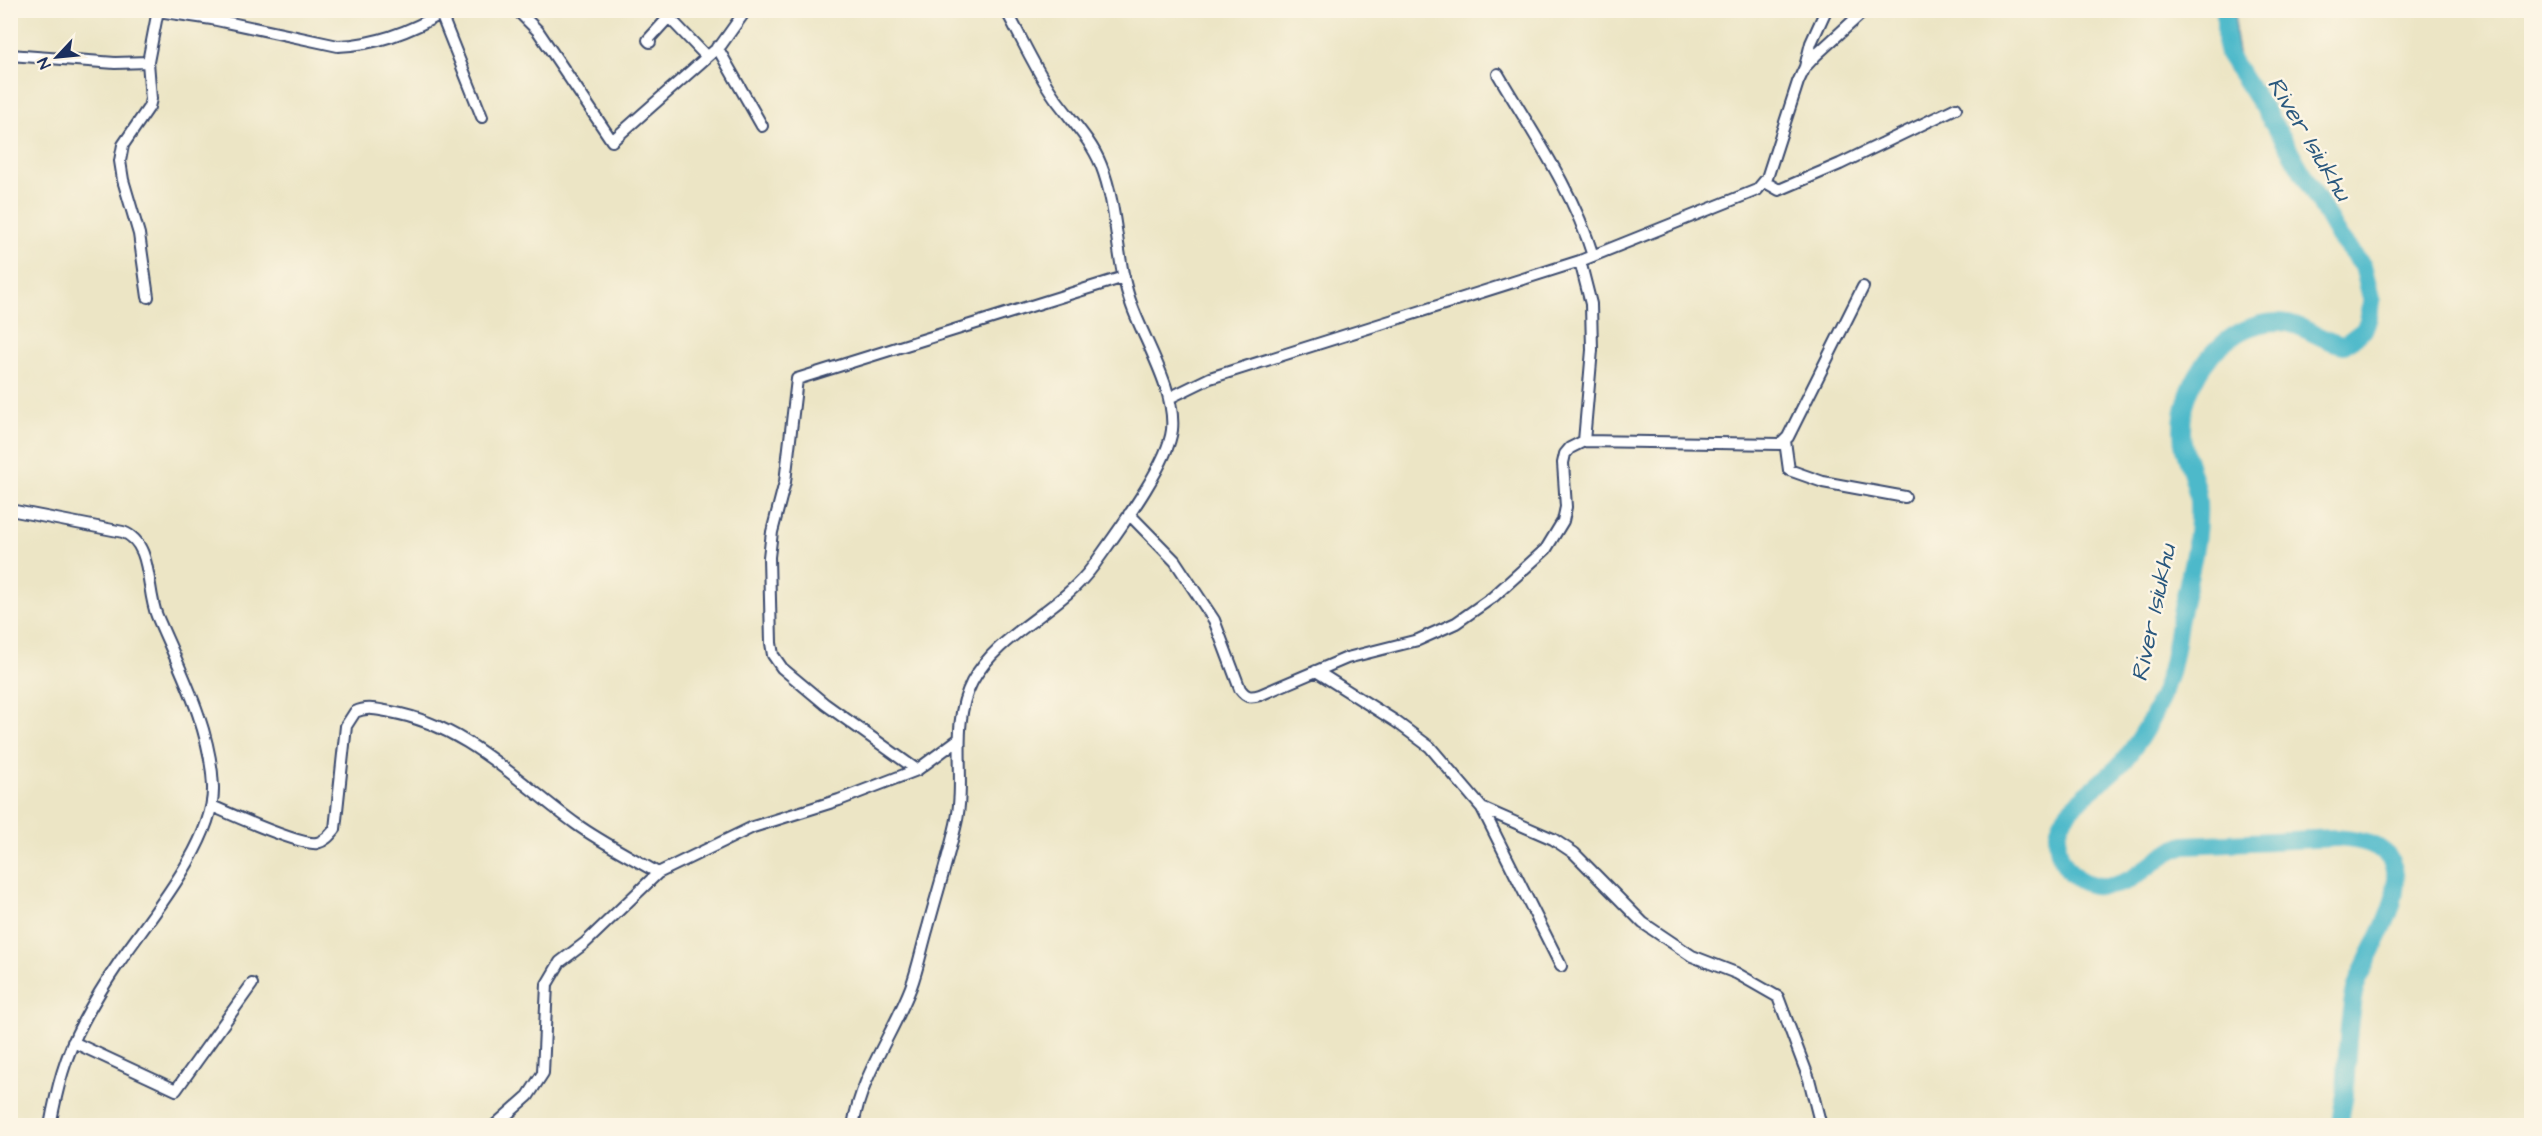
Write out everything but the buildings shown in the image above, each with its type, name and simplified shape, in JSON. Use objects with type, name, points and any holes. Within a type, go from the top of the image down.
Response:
[{"type":"street","points":[[517,10],[538,31],[612,141],[707,57],[746,10]]},
{"type":"street","points":[[853,1125],[856,1104],[910,988],[944,870],[957,820],[962,709],[972,682],[986,661],[1063,599],[1091,569],[1162,461],[1172,431],[1169,398],[1130,303],[1113,206],[1101,164],[1084,134],[1053,95],[1006,10]]},
{"type":"street","points":[[1169,398],[1210,378],[1580,261],[1757,190],[1765,182],[1805,67],[1811,42],[1826,10]]},
{"type":"street","points":[[1805,67],[1865,10]]},
{"type":"street","points":[[148,297],[139,234],[123,180],[120,161],[123,145],[149,107],[151,99],[148,62],[158,11],[212,19],[338,46],[381,40],[444,12],[482,117]]},
{"type":"street","points":[[650,42],[648,40],[665,14],[707,57]]},
{"type":"street","points":[[717,47],[762,126]]},
{"type":"street","points":[[10,55],[115,63],[148,62]]},
{"type":"street","points":[[1498,74],[1572,200],[1584,226],[1593,255]]},
{"type":"street","points":[[1765,182],[1779,189],[1840,164],[1956,108]]},
{"type":"street","points":[[1580,261],[1591,303],[1592,350],[1584,441]]},
{"type":"street","points":[[916,770],[825,704],[782,668],[773,654],[769,557],[772,532],[785,482],[797,379],[1124,277]]},
{"type":"street","points":[[1129,514],[1175,561],[1214,621],[1240,689],[1245,696],[1252,698],[1347,658],[1418,640],[1456,623],[1493,597],[1546,549],[1563,521],[1566,507],[1563,463],[1565,454],[1570,448],[1584,441],[1771,446],[1781,444],[1785,441],[1863,287]]},
{"type":"street","points":[[1785,441],[1789,470],[1822,482],[1905,497]]},
{"type":"street","points":[[10,510],[123,532],[132,536],[138,543],[155,611],[190,694],[203,732],[214,789],[205,831],[178,876],[117,966],[64,1060],[50,1125]]},
{"type":"street","points":[[1316,671],[1395,721],[1430,747],[1482,808],[1561,966]]},
{"type":"street","points":[[212,806],[314,844],[325,840],[335,829],[346,726],[355,712],[368,708],[427,721],[458,735],[489,756],[577,825],[658,873]]},
{"type":"street","points":[[494,1125],[528,1096],[543,1073],[547,984],[560,962],[585,943],[658,873],[753,827],[839,800],[916,770],[959,739]]},
{"type":"street","points":[[1482,808],[1553,839],[1574,853],[1643,923],[1692,956],[1736,973],[1778,997],[1809,1079],[1821,1125]]},
{"type":"street","points":[[73,1042],[176,1090],[252,984]]},
{"type":"water","points":[[2217,11],[2236,11],[2235,33],[2240,65],[2229,71],[2219,50]]},
{"type":"waterway","name":"River Isiukhu","points":[[2225,10],[2225,42],[2228,54],[2281,135],[2339,237],[2363,266],[2372,302],[2364,330],[2344,345],[2288,323],[2260,324],[2241,331],[2225,342],[2198,374],[2189,392],[2182,432],[2184,450],[2197,493],[2197,532],[2169,675],[2156,708],[2132,750],[2114,771],[2074,805],[2064,818],[2058,832],[2058,847],[2065,865],[2077,878],[2085,883],[2108,886],[2121,884],[2173,850],[2185,845],[2336,838],[2369,844],[2384,852],[2393,866],[2396,881],[2394,897],[2389,914],[2365,963],[2354,994],[2341,1126]]}]
